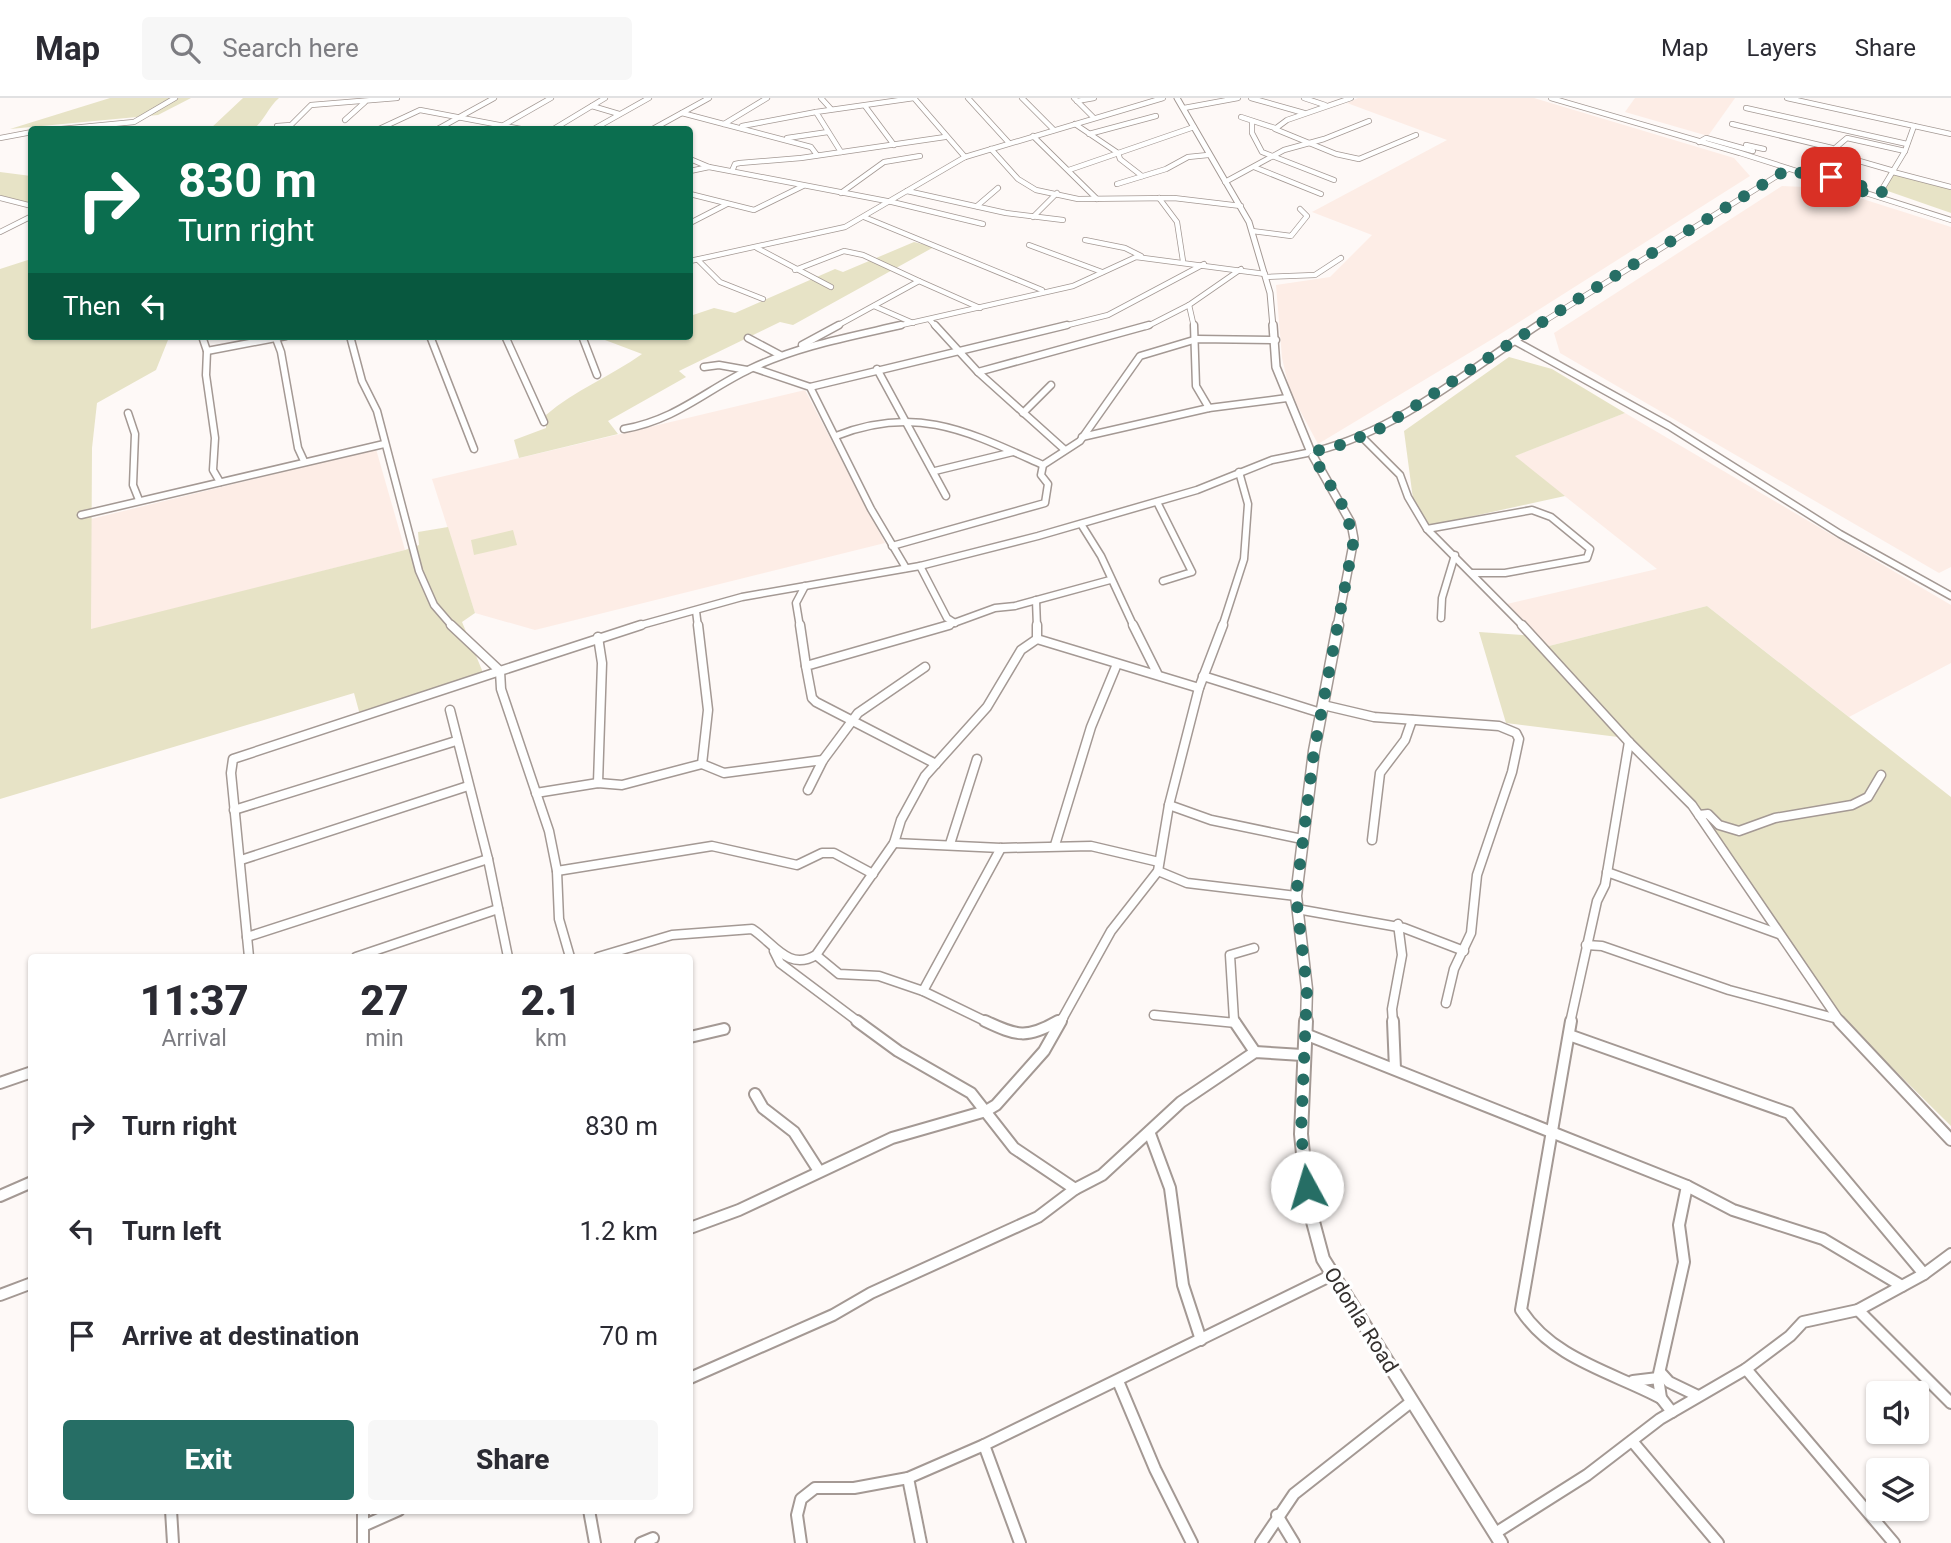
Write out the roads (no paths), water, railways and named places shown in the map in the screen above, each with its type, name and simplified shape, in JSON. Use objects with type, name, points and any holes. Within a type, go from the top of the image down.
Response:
[{"type":"street","points":[[92,126],[134,122],[175,98]]},
{"type":"street","points":[[290,126],[310,106],[397,98]]},
{"type":"street","points":[[444,126],[494,98]]},
{"type":"street","points":[[503,125],[551,98]]},
{"type":"street","points":[[559,126],[605,98]]},
{"type":"street","points":[[599,126],[649,98]]},
{"type":"street","points":[[658,126],[709,98]]},
{"type":"street","points":[[724,124],[767,98]]},
{"type":"street","points":[[821,98],[828,109]]},
{"type":"street","points":[[751,128],[766,119],[914,98],[965,157]]},
{"type":"street","points":[[968,98],[1009,143]]},
{"type":"street","points":[[1022,98],[1054,130]]},
{"type":"street","points":[[1075,99],[1094,98]]},
{"type":"street","points":[[693,261],[828,232],[864,217],[965,157],[1163,98]]},
{"type":"street","name":"Odonla Road","points":[[1177,98],[1241,206],[1252,231],[1266,275],[1276,340],[1276,366],[1311,452],[1347,515],[1354,539],[1322,709],[1296,896],[1307,989],[1302,1055],[1301,1133],[1308,1203],[1323,1259],[1332,1275],[1499,1537]]},
{"type":"street","points":[[1184,107],[1238,98]]},
{"type":"street","points":[[1251,98],[1304,113]]},
{"type":"street","points":[[1304,98],[1325,105]]},
{"type":"street","points":[[1275,128],[1304,113],[1351,98]]},
{"type":"street","points":[[1551,98],[1880,194]]},
{"type":"street","points":[[1787,98],[1951,134]]},
{"type":"street","points":[[1075,99],[1094,118]]},
{"type":"street","points":[[345,120],[365,102]]},
{"type":"street","points":[[592,106],[619,114]]},
{"type":"street","points":[[865,106],[894,145]]},
{"type":"street","points":[[1746,108],[1907,145]]},
{"type":"street","points":[[385,126],[417,111],[508,126]]},
{"type":"street","points":[[816,112],[841,152]]},
{"type":"street","points":[[681,113],[735,127],[751,128],[780,139],[828,132]]},
{"type":"street","points":[[1089,134],[1156,116]]},
{"type":"street","points":[[1241,117],[1336,153],[1363,159],[1416,135]]},
{"type":"street","points":[[1252,121],[1252,133],[1260,149],[1269,156],[1334,180]]},
{"type":"street","points":[[1225,182],[1269,156],[1369,121]]},
{"type":"street","points":[[1075,124],[1118,153],[1120,159],[1142,176]]},
{"type":"street","points":[[1732,124],[1834,149]]},
{"type":"street","points":[[1069,170],[1194,127]]},
{"type":"street","points":[[1880,194],[1905,151],[1914,127]]},
{"type":"street","points":[[0,138],[28,133]]},
{"type":"street","points":[[1033,136],[1097,199]]},
{"type":"street","points":[[716,168],[945,137]]},
{"type":"street","points":[[1699,142],[1706,138],[1751,146],[1951,220]]},
{"type":"street","points":[[1834,149],[1847,138],[1905,151]]},
{"type":"street","points":[[789,139],[811,147],[817,155]]},
{"type":"street","points":[[1743,144],[1765,149]]},
{"type":"street","points":[[886,146],[896,159]]},
{"type":"street","points":[[990,149],[1031,188],[1097,199],[1159,198],[1241,206]]},
{"type":"street","points":[[1834,149],[1835,154],[1951,187]]},
{"type":"street","points":[[1117,184],[1188,157],[1209,155]]},
{"type":"street","points":[[841,193],[864,174],[896,159],[920,156]]},
{"type":"street","points":[[693,160],[709,167],[983,224]]},
{"type":"street","points":[[732,171],[735,164]]},
{"type":"street","points":[[693,170],[709,167]]},
{"type":"street","points":[[1254,167],[1321,194]]},
{"type":"street","points":[[249,954],[230,765],[240,754],[362,718],[598,637],[742,597],[920,566],[1082,524],[1196,490],[1238,472],[1362,437],[1404,414],[1786,168]]},
{"type":"street","points":[[693,195],[757,210],[803,186]]},
{"type":"street","points":[[977,206],[998,188]]},
{"type":"street","points":[[907,191],[1034,217],[1063,220]]},
{"type":"street","points":[[1034,217],[1057,193]]},
{"type":"street","points":[[0,198],[28,204]]},
{"type":"street","points":[[1159,198],[1177,222],[1183,261]]},
{"type":"street","points":[[693,221],[727,204]]},
{"type":"street","points":[[1252,231],[1291,236],[1307,216],[1300,209]]},
{"type":"street","points":[[864,217],[1043,290]]},
{"type":"street","points":[[0,232],[28,218]]},
{"type":"street","points":[[1085,240],[1125,248],[1141,256],[1266,275],[1315,275],[1341,257]]},
{"type":"street","points":[[1029,245],[1102,272]]},
{"type":"street","points":[[757,248],[831,287]]},
{"type":"street","points":[[795,270],[844,251],[863,255],[980,308]]},
{"type":"street","points":[[794,349],[930,320],[1043,290],[1073,286],[1141,256]]},
{"type":"street","points":[[698,260],[720,282],[763,299]]},
{"type":"street","points":[[704,367],[719,365],[751,369],[810,387],[1108,315],[1204,264]]},
{"type":"street","points":[[978,372],[1134,331],[1189,304],[1241,270]]},
{"type":"street","points":[[624,429],[642,426],[694,404],[751,369],[794,349],[919,281]]},
{"type":"street","points":[[1189,304],[1197,338],[1194,360],[1199,398],[1209,408]]},
{"type":"street","points":[[874,306],[913,323]]},
{"type":"street","points":[[930,320],[978,372],[1065,450]]},
{"type":"street","points":[[748,338],[780,355]]},
{"type":"street","points":[[892,546],[1045,503],[1048,484],[1041,475],[1043,465],[1082,438],[1140,356],[1197,338],[1276,340]]},
{"type":"street","points":[[203,340],[207,351],[206,375],[215,438],[213,470],[220,482]]},
{"type":"street","points":[[207,351],[261,340]]},
{"type":"street","points":[[277,340],[298,448],[304,461]]},
{"type":"street","points":[[352,340],[362,381],[377,411],[409,527],[417,569],[434,607],[464,642],[500,671],[501,689],[549,831],[557,871],[559,919],[569,954]]},
{"type":"street","points":[[432,340],[474,449]]},
{"type":"street","points":[[507,340],[544,422]]},
{"type":"street","points":[[584,340],[597,375]]},
{"type":"street","points":[[1515,341],[1669,426],[1840,534],[1951,596]]},
{"type":"street","points":[[877,369],[902,418],[935,471],[946,496]]},
{"type":"street","points":[[1023,413],[1051,385]]},
{"type":"street","points":[[810,387],[906,568]]},
{"type":"street","points":[[1082,438],[1209,408],[1287,398]]},
{"type":"street","points":[[128,413],[135,433],[133,485],[139,500]]},
{"type":"street","points":[[836,436],[856,426],[902,418],[978,435],[1043,465]]},
{"type":"street","points":[[1362,437],[1400,475],[1408,498],[1427,529],[1553,656],[1629,742],[1699,815],[1838,1019],[1951,1140]]},
{"type":"street","points":[[81,515],[384,443]]},
{"type":"street","points":[[935,471],[1013,452]]},
{"type":"street","points":[[693,1227],[739,1210],[912,1130],[986,1111],[996,1105],[1044,1051],[1111,931],[1159,867],[1169,805],[1199,688],[1236,590],[1244,559],[1248,504],[1238,472]]},
{"type":"street","points":[[1157,502],[1192,572],[1163,581]]},
{"type":"street","points":[[1427,529],[1532,510],[1551,517],[1590,550],[1587,558],[1505,573],[1472,573]]},
{"type":"street","points":[[1082,524],[1101,556],[1110,580],[1157,673]]},
{"type":"street","points":[[1441,618],[1443,598],[1455,555]]},
{"type":"street","points":[[920,566],[947,618],[955,623]]},
{"type":"street","points":[[806,666],[942,627],[995,608],[1110,580]]},
{"type":"street","points":[[805,586],[796,603],[812,698],[851,722],[936,764]]},
{"type":"street","points":[[1036,600],[1037,639]]},
{"type":"street","points":[[696,611],[705,673],[707,740],[702,764]]},
{"type":"street","points":[[942,627],[947,618]]},
{"type":"street","points":[[598,637],[602,663],[598,783]]},
{"type":"street","points":[[1037,639],[1117,664],[1157,673],[1199,688]]},
{"type":"street","points":[[773,949],[796,961],[806,961],[816,956],[894,843],[907,806],[936,764],[987,707],[1021,650],[1037,639]]},
{"type":"street","points":[[1055,845],[1091,727],[1117,664]]},
{"type":"street","points":[[808,790],[823,761],[851,722],[925,667]]},
{"type":"street","points":[[1203,676],[1322,709],[1374,717],[1499,726],[1516,733],[1518,738],[1512,772],[1477,875],[1471,933],[1454,969],[1446,1003]]},
{"type":"street","points":[[450,710],[488,859],[507,954]]},
{"type":"street","points":[[1372,840],[1380,773],[1405,740],[1412,720]]},
{"type":"street","points":[[234,810],[456,741]]},
{"type":"street","points":[[1629,742],[1607,872],[1587,945],[1569,1035],[1521,1310],[1528,1324],[1550,1343],[1605,1372],[1633,1381],[1661,1398],[1672,1412]]},
{"type":"street","points":[[950,844],[977,759]]},
{"type":"street","points":[[536,793],[598,783],[632,784],[702,764],[724,773],[823,761]]},
{"type":"street","points":[[1699,815],[1707,813],[1728,829],[1748,829],[1775,818],[1853,805],[1868,797],[1881,775]]},
{"type":"street","points":[[241,860],[468,786]]},
{"type":"street","points":[[1169,805],[1210,820],[1303,839]]},
{"type":"street","points":[[894,843],[1001,848],[1095,846],[1159,867],[1187,883],[1296,896]]},
{"type":"street","points":[[557,871],[712,846],[797,865],[807,864],[822,853],[830,852],[873,874]]},
{"type":"street","points":[[923,991],[1001,848]]},
{"type":"street","points":[[247,937],[488,859]]},
{"type":"street","points":[[1607,872],[1779,934]]},
{"type":"street","points":[[365,954],[498,909]]},
{"type":"street","points":[[1297,909],[1398,924],[1434,936],[1464,951]]},
{"type":"street","points":[[1395,1069],[1392,1009],[1402,955],[1398,924]]},
{"type":"street","points":[[608,954],[672,935],[757,930],[780,962],[898,1051],[971,1093],[986,1111],[993,1126],[1014,1148],[1075,1189]]},
{"type":"street","points":[[1587,945],[1602,946],[1729,990],[1838,1019]]},
{"type":"street","points":[[1254,948],[1230,955],[1234,1020],[1255,1052]]},
{"type":"street","points":[[816,956],[839,974],[879,976],[923,991],[1022,1036],[1035,1034],[1064,1017]]},
{"type":"street","points":[[1154,1015],[1234,1020]]},
{"type":"street","points":[[693,1037],[724,1028]]},
{"type":"street","points":[[1305,1034],[1551,1130],[1687,1186],[1733,1210],[1824,1239],[1902,1286]]},
{"type":"street","points":[[1569,1035],[1789,1113],[1862,1198],[1900,1250],[1924,1274]]},
{"type":"street","points":[[693,1377],[833,1315],[871,1293],[1038,1217],[1075,1189],[1102,1175],[1150,1134],[1181,1102],[1255,1052],[1302,1055]]},
{"type":"street","points":[[0,1083],[28,1073]]},
{"type":"street","points":[[755,1094],[763,1108],[794,1132],[819,1171]]},
{"type":"street","points":[[1150,1134],[1172,1194],[1179,1281],[1188,1314],[1200,1340]]},
{"type":"street","points":[[0,1196],[28,1184]]},
{"type":"street","points":[[1661,1398],[1659,1375],[1684,1262],[1679,1225],[1687,1186]]},
{"type":"street","points":[[1499,1537],[1672,1412],[1746,1368],[1790,1336],[1803,1322],[1858,1310],[1924,1274],[1951,1254]]},
{"type":"street","points":[[801,1543],[797,1515],[801,1500],[815,1488],[854,1488],[908,1478],[1118,1381],[1332,1275]]},
{"type":"street","points":[[0,1295],[28,1284]]},
{"type":"street","points":[[1858,1310],[1951,1403]]},
{"type":"street","points":[[1746,1368],[1894,1543]]},
{"type":"street","points":[[1633,1381],[1659,1375],[1698,1396]]},
{"type":"street","points":[[1118,1381],[1155,1469],[1192,1543]]},
{"type":"street","points":[[1261,1543],[1294,1494],[1411,1402]]},
{"type":"street","points":[[1632,1441],[1718,1543]]},
{"type":"street","points":[[984,1445],[1020,1543]]},
{"type":"street","points":[[908,1478],[921,1543]]},
{"type":"street","points":[[171,1514],[173,1543]]},
{"type":"street","points":[[363,1514],[363,1543]]},
{"type":"street","points":[[363,1526],[390,1514]]},
{"type":"street","points":[[590,1514],[595,1543]]},
{"type":"street","points":[[1277,1516],[1294,1543]]},
{"type":"street","points":[[640,1543],[653,1538]]}]
